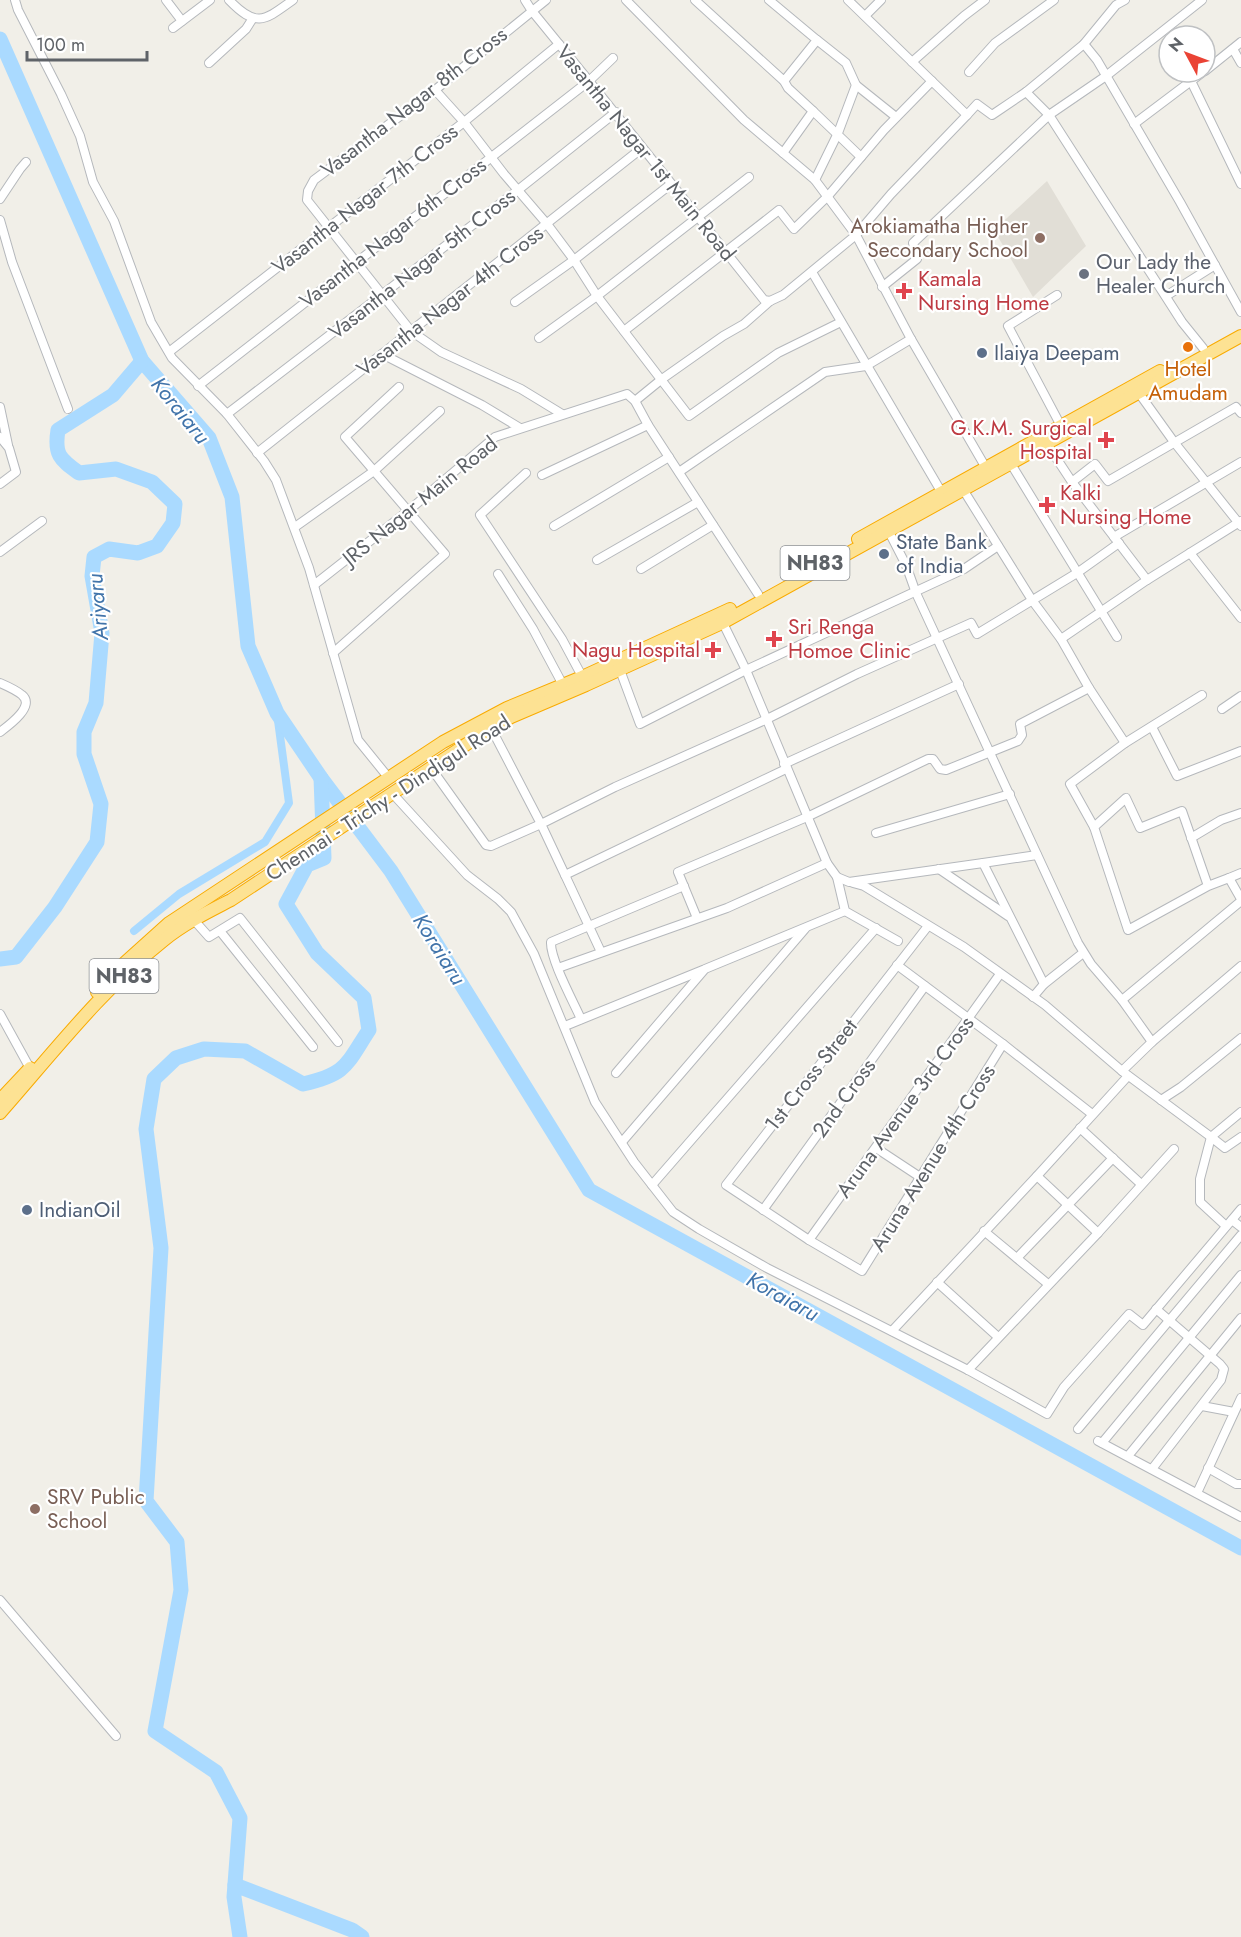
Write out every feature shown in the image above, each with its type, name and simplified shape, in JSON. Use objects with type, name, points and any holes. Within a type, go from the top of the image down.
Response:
[{"type":"highway","name":"Chennai - Trichy - Dindigul Road","points":[[0,1100],[31,1072],[112,987],[164,940],[193,919],[231,900],[490,728],[584,681],[720,619],[759,594],[943,497],[964,491],[1047,444],[1241,327]]},
{"type":"highway","name":"Chennai - Trichy - Dindigul Road","points":[[0,1113],[31,1072],[125,962],[169,923],[384,779],[470,726],[507,708],[563,686],[620,670],[889,532],[986,468],[1061,426],[1241,336]]},
{"type":"street","points":[[15,0],[62,94],[93,182],[114,221],[152,322],[169,352],[198,386],[227,414],[276,480],[295,527],[314,585],[358,740],[384,779]]},
{"type":"street","points":[[166,0],[182,21]]},
{"type":"street","points":[[173,28],[210,0]]},
{"type":"street","points":[[228,0],[237,9],[253,18],[265,19],[293,0]]},
{"type":"street","name":"Vasantha Nagar 1st Main Road","points":[[525,0],[589,81],[616,111],[642,148],[764,300],[770,301]]},
{"type":"street","name":"Vasantha Nagar 8th Cross","points":[[327,227],[308,200],[308,190],[314,180],[435,90],[546,0]]},
{"type":"street","points":[[626,0],[744,120],[815,180],[828,196],[856,235],[911,339],[986,468]]},
{"type":"street","points":[[695,0],[784,81],[788,88],[861,157]]},
{"type":"street","points":[[769,0],[846,63],[856,85],[896,117]]},
{"type":"street","points":[[848,0],[967,115]]},
{"type":"street","points":[[865,15],[881,0]]},
{"type":"street","points":[[912,62],[964,16],[986,0]]},
{"type":"street","points":[[969,72],[995,43],[1054,0]]},
{"type":"street","points":[[759,594],[648,425],[635,401],[662,379],[744,324],[770,301],[783,295],[856,235],[891,194],[977,104],[992,116],[1026,92],[1084,44],[1116,5],[1125,0]]},
{"type":"street","points":[[882,287],[917,259],[913,243],[1048,115],[1106,76],[1202,0]]},
{"type":"street","points":[[209,63],[246,29],[253,18]]},
{"type":"street","points":[[784,81],[816,40]]},
{"type":"street","points":[[1217,61],[1241,42]]},
{"type":"street","name":"Vasantha Nagar 7th Cross","points":[[169,352],[464,122],[559,44]]},
{"type":"street","points":[[1084,44],[1106,76],[1241,312]]},
{"type":"street","points":[[1233,49],[1241,63]]},
{"type":"street","name":"Vasantha Nagar 6th Cross","points":[[198,386],[589,81],[613,58]]},
{"type":"street","points":[[624,331],[779,210],[794,229],[828,196],[896,117],[932,81]]},
{"type":"street","points":[[1134,124],[1187,84]]},
{"type":"street","points":[[1192,84],[1241,184]]},
{"type":"street","points":[[815,180],[838,133],[856,85]]},
{"type":"street","points":[[435,90],[547,224],[597,296],[689,416],[778,353],[841,322]]},
{"type":"street","points":[[1026,92],[1048,115],[1182,322],[1203,348]]},
{"type":"street","name":"Vasantha Nagar 5th Cross","points":[[227,414],[518,190],[616,111]]},
{"type":"street","points":[[783,153],[813,111]]},
{"type":"street","name":"Vasantha Nagar 4th Cross","points":[[256,453],[642,148]]},
{"type":"street","points":[[0,199],[26,162]]},
{"type":"street","points":[[539,338],[597,296],[749,177]]},
{"type":"street","points":[[515,302],[574,260],[671,184]]},
{"type":"street","points":[[0,220],[12,262],[68,409]]},
{"type":"street","points":[[327,227],[411,331],[441,352],[521,389],[562,414]]},
{"type":"street","points":[[1166,296],[1215,265]]},
{"type":"street","points":[[812,272],[943,497]]},
{"type":"street","points":[[1057,295],[1008,326],[1061,426]]},
{"type":"street","points":[[679,472],[825,372],[866,366],[911,339]]},
{"type":"street","points":[[382,354],[482,405],[520,428]]},
{"type":"street","points":[[333,653],[445,554],[345,437],[399,387]]},
{"type":"street","points":[[1061,639],[1147,580],[1240,523],[1174,442],[1136,389]]},
{"type":"street","name":"JRS Nagar Main Road","points":[[314,585],[408,511],[495,437],[627,394],[635,401]]},
{"type":"street","points":[[0,407],[16,472],[0,484]]},
{"type":"street","points":[[1072,482],[1095,464],[1108,481],[1236,407],[1241,413]]},
{"type":"street","points":[[295,527],[374,471],[440,411]]},
{"type":"street","points":[[542,475],[648,425]]},
{"type":"street","points":[[0,437],[9,448]]},
{"type":"street","points":[[1047,444],[1072,482],[1147,580]]},
{"type":"street","points":[[554,525],[669,457]]},
{"type":"street","points":[[431,768],[486,845],[491,846],[765,720],[858,674],[939,639],[971,622],[977,633],[1077,573],[1117,540],[1241,462]]},
{"type":"street","points":[[1011,464],[1117,637]]},
{"type":"street","points":[[526,473],[480,515],[562,639],[584,681]]},
{"type":"street","points":[[964,491],[1032,600],[1061,639],[1089,688],[1125,743]]},
{"type":"street","points":[[597,560],[698,502]]},
{"type":"street","points":[[0,552],[42,520]]},
{"type":"street","points":[[641,569],[713,525]]},
{"type":"street","points":[[889,532],[1083,953],[1122,1000],[1152,1042]]},
{"type":"street","points":[[620,670],[640,724],[746,670],[964,569],[998,546]]},
{"type":"street","points":[[1190,553],[1241,618]]},
{"type":"street","points":[[498,574],[533,629],[563,686]]},
{"type":"street","points":[[720,619],[746,670],[765,720],[827,863],[837,877],[845,911],[898,941]]},
{"type":"street","points":[[0,683],[21,694],[26,704],[15,721],[0,732]]},
{"type":"street","points":[[565,875],[785,766],[959,684]]},
{"type":"street","points":[[697,918],[678,872],[807,817],[928,759],[933,759],[940,769],[946,770],[1017,741],[1022,735],[1020,724],[1089,688]]},
{"type":"street","points":[[1202,695],[1125,743],[1070,784],[1094,827],[1128,930],[1208,886],[1241,873]]},
{"type":"street","points":[[1222,709],[1241,696]]},
{"type":"street","points":[[1152,727],[1177,776],[1241,751]]},
{"type":"street","points":[[490,728],[541,824],[601,952]]},
{"type":"street","points":[[876,833],[1010,794]]},
{"type":"street","points":[[388,795],[467,875],[511,912],[534,954],[595,1102],[621,1142],[673,1212],[767,1268],[968,1370],[1047,1414],[1064,1387],[1130,1314],[1143,1325],[1241,1209]]},
{"type":"street","points":[[1094,827],[1126,798],[1140,828],[1182,811],[1208,886]]},
{"type":"street","points":[[1191,838],[1221,819],[1241,813]]},
{"type":"street","points":[[849,882],[1037,855]]},
{"type":"street","points":[[558,968],[727,908],[827,863]]},
{"type":"street","points":[[983,863],[1044,984]]},
{"type":"street","points":[[939,869],[1011,918]]},
{"type":"street","points":[[837,877],[864,886],[964,946],[1045,1005],[1125,1074],[1225,1148],[1241,1137]]},
{"type":"street","points":[[1122,1000],[1241,900],[1229,878]]},
{"type":"street","points":[[581,1019],[558,968],[550,946],[551,942],[684,886]]},
{"type":"street","points":[[565,1026],[845,911]]},
{"type":"street","points":[[193,919],[208,938],[240,918],[338,1042]]},
{"type":"street","name":"1st Cross Street","points":[[763,1210],[726,1185],[928,926]]},
{"type":"street","points":[[621,1142],[807,927]]},
{"type":"street","points":[[652,1185],[876,928]]},
{"type":"street","points":[[220,930],[313,1047]]},
{"type":"street","points":[[1033,998],[1044,984],[1083,953]]},
{"type":"street","points":[[897,965],[1092,1114]]},
{"type":"street","points":[[892,1331],[984,1230],[1037,1176],[1152,1042],[1241,966]]},
{"type":"street","points":[[616,1073],[705,969]]},
{"type":"street","name":"Aruna Avenue 3rd Cross","points":[[809,1240],[1000,974]]},
{"type":"street","name":"2nd Cross","points":[[763,1210],[925,986]]},
{"type":"street","points":[[0,1014],[31,1072]]},
{"type":"street","points":[[1161,1100],[1181,1087],[1241,1038]]},
{"type":"street","name":"Aruna Avenue 4th Cross","points":[[809,1240],[862,1271],[1003,1044]]},
{"type":"street","points":[[1241,1112],[1211,1137],[1200,1179],[1200,1202],[1206,1210],[1241,1227]]},
{"type":"street","points":[[1080,1128],[1141,1184]]},
{"type":"street","points":[[876,1148],[920,1177]]},
{"type":"street","points":[[968,1370],[1174,1149]]},
{"type":"street","points":[[1017,1258],[1113,1158]]},
{"type":"street","points":[[1037,1176],[1098,1233]]},
{"type":"street","points":[[763,1210],[809,1240]]},
{"type":"street","points":[[984,1230],[1048,1284]]},
{"type":"street","points":[[1078,1429],[1241,1235]]},
{"type":"street","points":[[1241,1275],[1100,1442],[1241,1517]]},
{"type":"street","points":[[937,1282],[998,1337]]},
{"type":"street","points":[[1152,1469],[1202,1406],[1223,1374],[1223,1367],[1156,1310]]},
{"type":"street","points":[[1128,1456],[1241,1318]]},
{"type":"street","points":[[1197,1493],[1241,1398]]},
{"type":"street","points":[[1202,1406],[1234,1412]]},
{"type":"street","points":[[1208,1468],[1236,1484],[1241,1484]]},
{"type":"street","points":[[0,1600],[116,1736]]},
{"type":"shaded area","name":"Arokiamatha Higher Secondary School","points":[[1047,181],[1086,246],[1033,297],[994,230]]},
{"type":"waterway","name":"Koraiaru","points":[[0,39],[142,361],[209,438],[232,497],[248,646],[277,713],[321,778],[391,871],[589,1190],[1241,1548]]},
{"type":"waterway","name":"Ariyaru","points":[[0,959],[16,957],[55,907],[97,842],[101,804],[84,754],[84,732],[96,703],[102,633],[92,576],[94,557],[109,549],[138,553],[157,546],[173,523],[175,504],[152,482],[116,469],[79,473],[63,460],[58,451],[58,430],[113,395],[142,361]]},
{"type":"waterway","points":[[134,931],[179,894],[265,842],[289,803],[277,713]]},
{"type":"waterway","points":[[240,1937],[234,1897],[240,1818],[216,1772],[155,1731],[181,1590],[177,1542],[146,1501],[161,1248],[146,1129],[154,1079],[176,1058],[204,1049],[245,1051],[303,1084],[337,1072],[350,1060],[369,1030],[364,998],[317,953],[286,904],[307,865],[324,858],[321,778]]},
{"type":"waterway","points":[[235,1885],[352,1930],[362,1937]]},
{"type":"place","name":"Arokiamatha Higher Secondary School","points":[[1040,238]]},
{"type":"place","name":"Our Lady the Healer Church","points":[[1084,274]]},
{"type":"place","name":"Kamala Nursing Home","points":[[904,291]]},
{"type":"place","name":"Hotel Amudam","points":[[1188,347]]},
{"type":"place","name":"Ilaiya Deepam","points":[[982,353]]},
{"type":"place","name":"G.K.M. Surgical Hospital","points":[[1106,440]]},
{"type":"place","name":"Kalki Nursing Home","points":[[1047,505]]},
{"type":"place","name":"State Bank of India","points":[[884,554]]},
{"type":"place","name":"Sri Renga Homoe Clinic","points":[[774,639]]},
{"type":"place","name":"Nagu Hospital","points":[[713,650]]},
{"type":"place","name":"IndianOil","points":[[27,1210]]},
{"type":"place","name":"SRV Public School","points":[[35,1509]]}]
